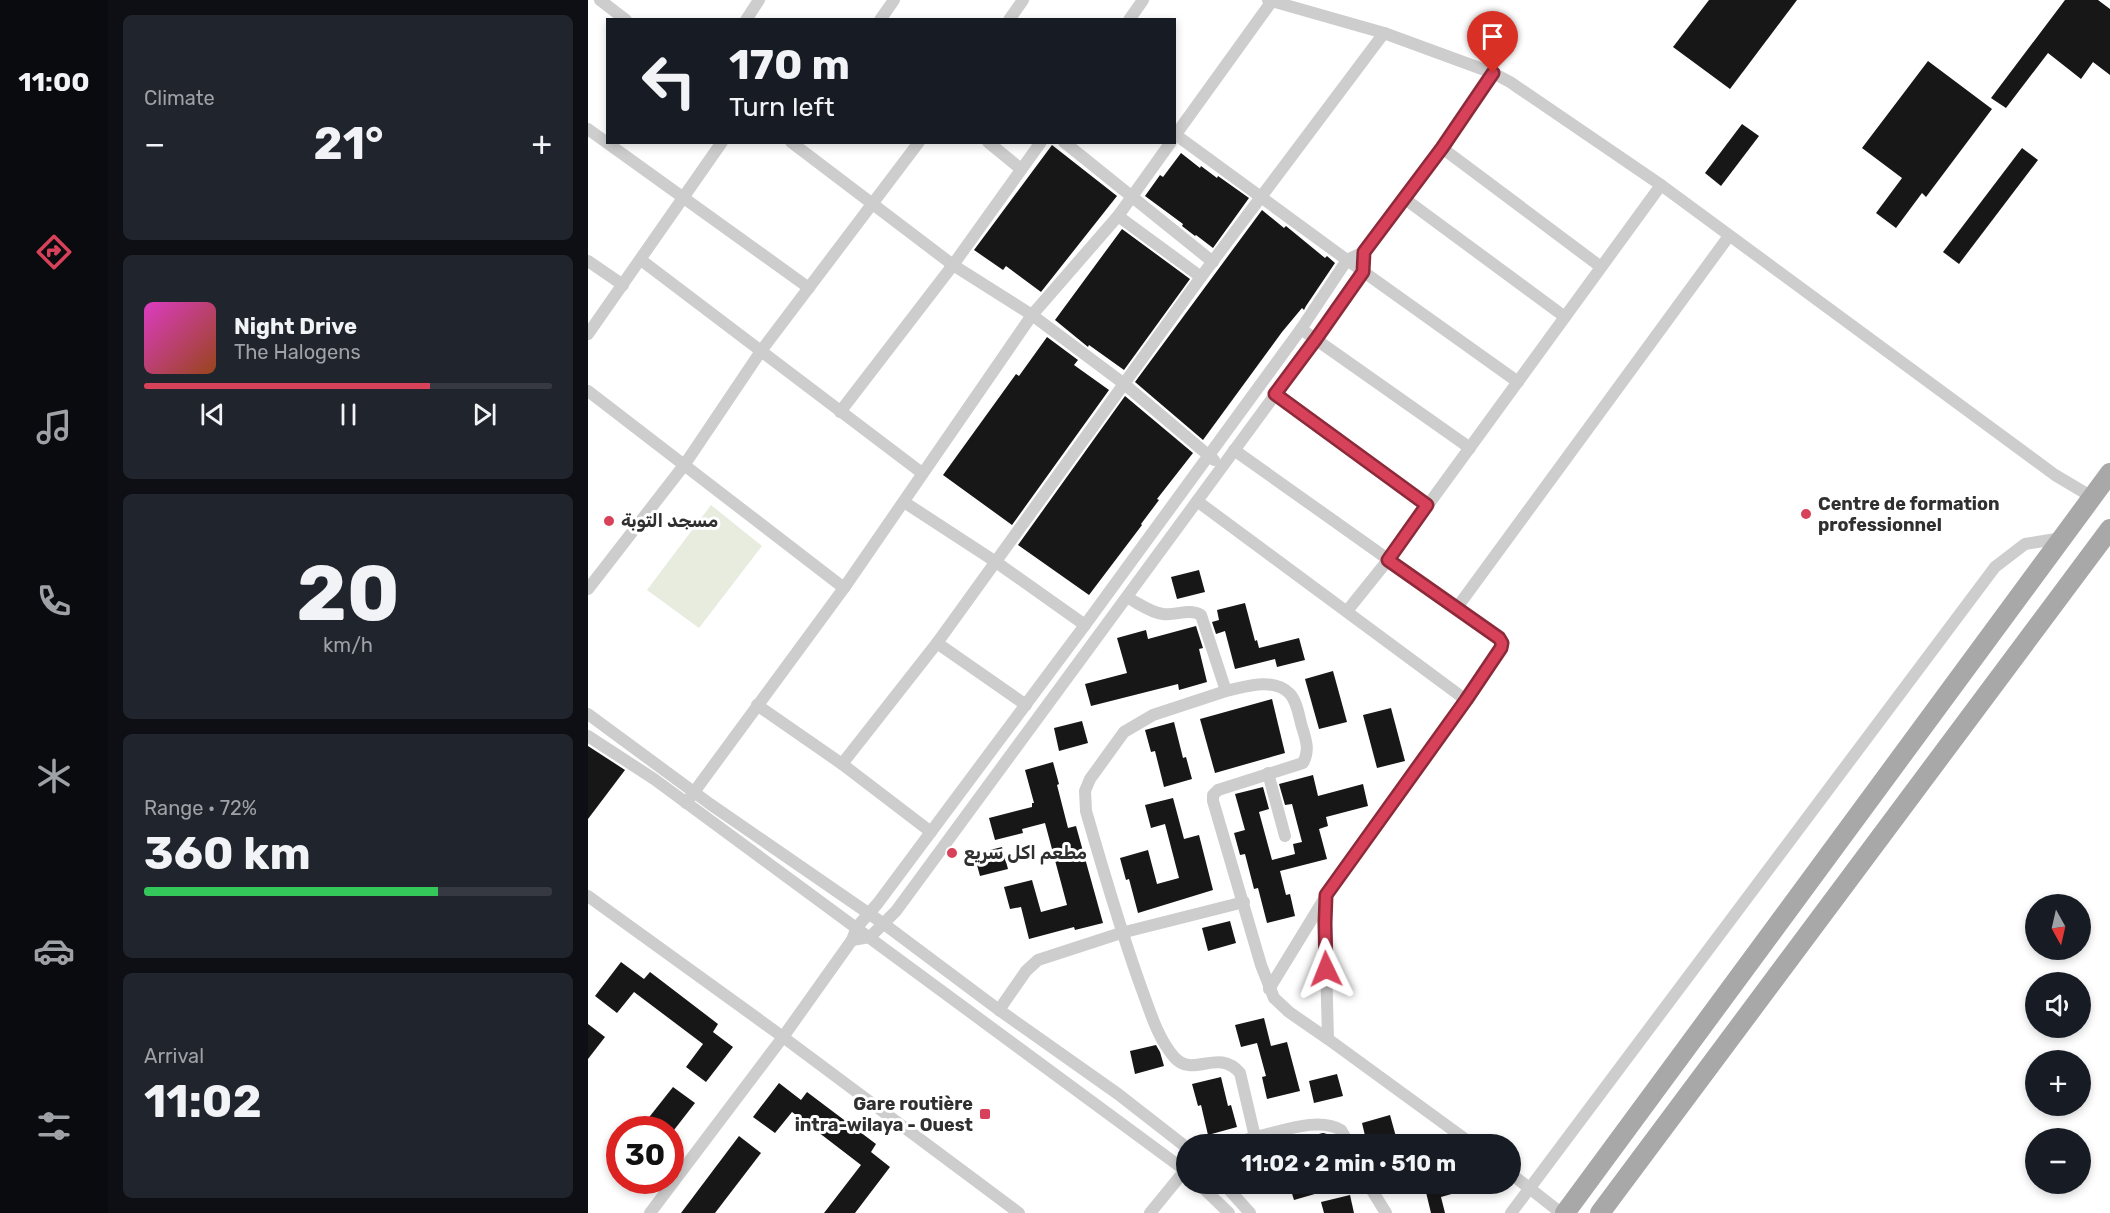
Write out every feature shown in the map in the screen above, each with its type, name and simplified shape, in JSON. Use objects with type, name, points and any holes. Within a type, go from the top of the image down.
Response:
[{"type":"main road","points":[[1563,1213],[2110,473]]},
{"type":"main road","points":[[1600,1213],[2110,529]]},
{"type":"street","points":[[600,0],[623,18]]},
{"type":"street","points":[[747,18],[759,0]]},
{"type":"street","points":[[881,18],[894,0]]},
{"type":"street","points":[[1010,18],[1023,0]]},
{"type":"street","points":[[1130,18],[1143,0]]},
{"type":"street","points":[[1176,135],[1270,1],[1384,33],[1493,73],[1510,82],[1661,185],[2055,475],[2092,497]]},
{"type":"street","points":[[842,764],[937,643],[1123,383],[1384,33]]},
{"type":"street","points":[[650,1213],[783,1037],[852,940],[856,927],[931,832],[1085,626],[1301,329],[1347,260],[1364,252],[1442,148],[1493,73]]},
{"type":"street","points":[[588,129],[606,142]]},
{"type":"street","points":[[1176,139],[1261,197],[1518,382]]},
{"type":"street","points":[[608,144],[809,288]]},
{"type":"street","points":[[588,334],[721,144]]},
{"type":"street","points":[[792,144],[953,265],[1032,315],[1123,383],[1222,466]]},
{"type":"street","points":[[588,589],[685,464],[760,351],[918,144]]},
{"type":"street","points":[[990,144],[1021,169]]},
{"type":"street","points":[[840,412],[953,265],[1040,144]]},
{"type":"street","points":[[1066,144],[1213,262]]},
{"type":"street","points":[[686,802],[844,588],[1032,315],[1118,216],[1170,144]]},
{"type":"street","points":[[1442,148],[1601,267]]},
{"type":"street","points":[[1347,611],[1388,560],[1661,185]]},
{"type":"street","points":[[1405,199],[1565,317]]},
{"type":"street","points":[[1118,216],[1201,277]]},
{"type":"street","points":[[1456,609],[1728,236]]},
{"type":"street","points":[[852,940],[870,937],[903,901],[1128,598],[1316,339],[1363,272],[1364,252]]},
{"type":"street","points":[[641,260],[922,473]]},
{"type":"street","points":[[588,261],[623,285]]},
{"type":"street","points":[[1301,329],[1470,448]]},
{"type":"street","points":[[588,391],[844,588]]},
{"type":"street","points":[[1275,394],[1427,505]]},
{"type":"street","points":[[1234,450],[1499,638],[1502,643],[1501,648],[1466,700],[1326,895],[1269,989]]},
{"type":"street","points":[[1197,501],[1466,700]]},
{"type":"street","points":[[904,502],[996,562],[1085,626]]},
{"type":"street","points":[[1511,1213],[1995,567],[2025,544],[2062,538]]},
{"type":"street","points":[[1128,598],[1157,613],[1195,612],[1201,615],[1226,691]]},
{"type":"street","points":[[937,643],[1026,705]]},
{"type":"street","points":[[1254,1134],[1240,1073],[1234,1065],[1223,1061],[1197,1065],[1184,1064],[1175,1059],[1160,1037],[1121,933],[1086,811],[1085,791],[1090,779],[1124,732],[1134,724],[1153,715],[1226,691],[1264,683],[1289,693],[1308,747],[1307,756],[1303,763],[1218,790],[1213,795],[1213,801],[1269,989],[1274,998],[1289,1012],[1458,1134]]},
{"type":"street","points":[[757,705],[842,764],[931,832]]},
{"type":"street","points":[[588,714],[693,791],[884,924],[999,1010],[1118,1094],[1176,1139]]},
{"type":"street","points":[[588,736],[686,802],[1176,1163]]},
{"type":"street","points":[[1268,773],[1285,836]]},
{"type":"street","points":[[1326,895],[1328,1039]]},
{"type":"street","points":[[588,896],[783,1037],[1019,1213]]},
{"type":"street","points":[[999,1010],[1026,970],[1038,960],[1121,933],[1244,903]]},
{"type":"street","points":[[1269,1134],[1314,1124],[1326,1124],[1341,1130],[1343,1134]]},
{"type":"street","points":[[1521,1181],[1563,1213]]},
{"type":"street","points":[[1150,1213],[1176,1182]]},
{"type":"street","points":[[1209,1194],[1229,1213]]},
{"type":"street","points":[[1233,1194],[1250,1213]]},
{"type":"street","points":[[1374,1194],[1386,1213]]},
{"type":"shaded area","points":[[711,505],[762,546],[699,628],[647,590]]},
{"type":"building","points":[[1709,0],[1797,0],[1730,89],[1673,47]]},
{"type":"building","points":[[2065,0],[2098,0],[2110,9],[2110,75],[2093,62],[2081,79],[2048,53],[2006,108],[1991,98]]},
{"type":"building","points":[[1928,61],[1992,109],[1926,197],[1922,193],[1896,228],[1876,213],[1902,178],[1862,148]]},
{"type":"building","points":[[1742,124],[1759,136],[1721,186],[1705,173]]},
{"type":"building","points":[[1052,145],[1117,196],[1041,292],[1006,266],[1003,270],[974,250]]},
{"type":"building","points":[[2022,148],[2038,160],[1959,264],[1943,252]]},
{"type":"building","points":[[1181,153],[1200,168],[1201,166],[1217,178],[1218,176],[1249,198],[1213,248],[1145,196],[1160,175],[1163,177]]},
{"type":"building","points":[[1262,210],[1284,228],[1286,226],[1325,258],[1327,256],[1335,263],[1304,310],[1302,308],[1282,332],[1203,440],[1135,382]]},
{"type":"building","points":[[1122,229],[1190,279],[1124,370],[1089,345],[1088,347],[1055,320]]},
{"type":"building","points":[[1047,337],[1078,360],[1074,365],[1109,390],[1012,525],[943,475],[1016,374],[1019,376]]},
{"type":"building","points":[[1125,396],[1193,453],[1157,499],[1159,500],[1142,525],[1089,595],[1018,545]]},
{"type":"building","points":[[1199,570],[1205,592],[1177,599],[1171,577]]},
{"type":"building","points":[[1245,603],[1259,648],[1299,638],[1305,660],[1277,667],[1275,659],[1235,669],[1225,631],[1216,634],[1212,622],[1219,620],[1217,610]]},
{"type":"building","points":[[1196,626],[1203,648],[1199,649],[1207,682],[1179,690],[1178,684],[1091,706],[1085,684],[1127,673],[1117,638],[1146,630],[1148,639]]},
{"type":"building","points":[[1333,671],[1347,722],[1319,729],[1305,679]]},
{"type":"building","points":[[1272,699],[1285,753],[1215,773],[1200,719]]},
{"type":"building","points":[[1391,708],[1405,761],[1377,768],[1363,715]]},
{"type":"building","points":[[1082,721],[1088,743],[1059,751],[1054,728]]},
{"type":"building","points":[[1174,722],[1183,758],[1186,757],[1192,779],[1164,787],[1155,751],[1151,752],[1145,730]]},
{"type":"building","points":[[588,746],[625,770],[588,819]]},
{"type":"building","points":[[1053,762],[1068,828],[1076,826],[1103,923],[1075,930],[1074,927],[1029,939],[1021,907],[1010,909],[1004,887],[1032,880],[1041,912],[1067,905],[1045,823],[1022,829],[1023,833],[995,840],[989,818],[1032,807],[1034,803],[1025,770]]},
{"type":"building","points":[[1313,775],[1318,796],[1363,784],[1368,806],[1326,817],[1328,826],[1319,829],[1327,859],[1280,871],[1286,895],[1290,894],[1295,916],[1267,923],[1258,888],[1254,889],[1245,854],[1240,855],[1234,833],[1245,830],[1235,794],[1263,787],[1269,809],[1259,812],[1272,860],[1295,854],[1293,844],[1302,842],[1292,804],[1285,805],[1279,784]]},
{"type":"building","points":[[1173,798],[1184,839],[1199,835],[1213,890],[1138,913],[1129,879],[1126,880],[1120,858],[1148,850],[1157,884],[1179,878],[1165,824],[1151,828],[1145,805]]},
{"type":"building","points":[[1002,847],[1008,869],[980,876],[974,854]]},
{"type":"building","points":[[1230,921],[1236,943],[1208,951],[1202,928]]},
{"type":"building","points":[[621,962],[644,979],[650,972],[718,1024],[713,1032],[733,1047],[706,1082],[686,1067],[703,1044],[634,992],[617,1013],[595,996]]},
{"type":"building","points":[[1264,1018],[1271,1046],[1287,1042],[1300,1091],[1267,1099],[1262,1077],[1266,1076],[1257,1043],[1241,1047],[1235,1025]]},
{"type":"building","points":[[588,1024],[605,1037],[588,1059]]},
{"type":"building","points":[[1156,1045],[1164,1066],[1135,1074],[1130,1051]]},
{"type":"building","points":[[1337,1074],[1343,1096],[1314,1103],[1309,1081]]},
{"type":"building","points":[[1221,1077],[1228,1106],[1231,1105],[1237,1127],[1208,1134],[1201,1105],[1198,1106],[1192,1084]]},
{"type":"building","points":[[779,1083],[801,1100],[807,1092],[876,1144],[871,1152],[890,1167],[855,1213],[824,1213],[861,1165],[792,1112],[775,1133],[753,1117]]},
{"type":"building","points":[[673,1087],[695,1103],[684,1117],[650,1116]]},
{"type":"building","points":[[1390,1115],[1395,1134],[1365,1134],[1362,1123]]},
{"type":"building","points":[[739,1136],[761,1153],[715,1213],[681,1213]]},
{"type":"building","points":[[1292,1194],[1315,1194],[1294,1200]]},
{"type":"building","points":[[1426,1194],[1452,1194],[1441,1197],[1445,1213],[1431,1213]]},
{"type":"building","points":[[1350,1195],[1354,1213],[1324,1213],[1321,1202]]},
{"type":"place","name":"Centre de formation professionnel","points":[[1806,514]]},
{"type":"place","name":"مسجد التوبة","points":[[609,521]]},
{"type":"place","name":"مطعم اكل سريع","points":[[952,853]]},
{"type":"place","name":"Gare routière intra-wilaya - Ouest","points":[[985,1114]]},
{"type":"route","points":[[1326,969],[1326,895],[1466,700],[1501,648],[1502,643],[1499,638],[1388,560],[1427,505],[1275,394],[1363,272],[1364,252],[1442,148],[1493,73]]}]
